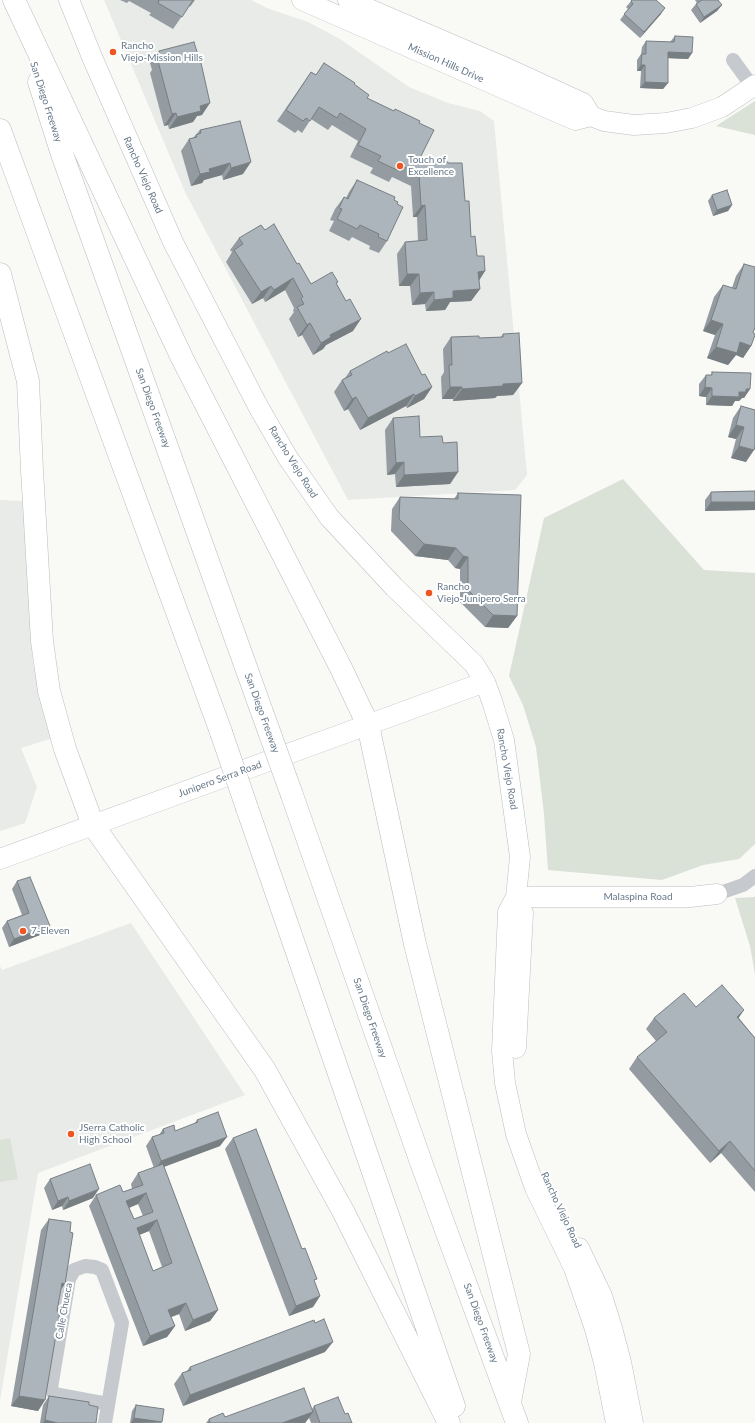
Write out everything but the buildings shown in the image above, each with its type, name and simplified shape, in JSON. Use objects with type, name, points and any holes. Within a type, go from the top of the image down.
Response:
[{"type":"highway","name":"San Diego Freeway","points":[[14,0],[62,154],[292,795],[422,1165],[518,1423]]},
{"type":"highway","points":[[14,0],[182,358],[342,670],[368,725],[416,944],[519,1354],[510,1402]]},
{"type":"highway","points":[[0,130],[221,732],[459,1423]]},
{"type":"highway","points":[[0,274],[28,381],[42,641],[49,691],[65,749],[93,825],[265,1070],[342,1211],[449,1423]]},
{"type":"main road","name":"Rancho Viejo Road","points":[[69,0],[92,57],[173,242],[259,408],[288,458],[329,517],[394,587],[469,659],[485,682],[504,740],[520,857],[516,898],[524,913],[517,1009],[516,1051],[519,1083],[530,1134],[549,1188],[594,1299],[612,1328],[621,1362],[633,1423]]},
{"type":"main road","name":"Mission Hills Drive","points":[[302,0],[575,120],[591,116],[604,121],[634,125],[666,123],[692,118],[722,107],[754,86]]},
{"type":"main road","name":"Mission Hills Drive","points":[[348,0],[583,103],[591,116]]},
{"type":"main road","name":"Junipero Serra Road","points":[[0,859],[485,682]]},
{"type":"main road","name":"Malaspina Road","points":[[516,898],[690,898],[717,894]]},
{"type":"main road","name":"Rancho Viejo Road","points":[[594,1299],[604,1363],[616,1423]]},
{"type":"street","points":[[733,60],[754,86]]},
{"type":"street","name":"Malaspina Road","points":[[717,894],[743,885],[755,876]]},
{"type":"street","name":"Calle Chueca","points":[[105,1423],[122,1323],[102,1270],[95,1266],[85,1266],[74,1270],[69,1279],[51,1388],[54,1394],[108,1404]]},
{"type":"shaded area","points":[[104,0],[251,0],[267,8],[308,22],[340,39],[409,87],[448,103],[480,111],[494,121],[527,475],[515,490],[348,500],[185,192]]},
{"type":"shaded area","points":[[755,101],[755,135],[716,126]]},
{"type":"shaded area","points":[[623,479],[704,570],[755,573],[755,844],[739,859],[703,865],[662,880],[548,870],[544,814],[536,747],[523,705],[509,676],[544,518]]},
{"type":"shaded area","points":[[0,500],[24,501],[33,665],[53,738],[21,748],[37,787],[25,823],[0,831]]},
{"type":"shaded area","points":[[755,897],[755,974],[750,946],[735,898]]},
{"type":"shaded area","name":"JSerra Catholic High School","points":[[131,923],[245,1095],[38,1173],[0,1401],[0,966],[2,970]]},
{"type":"shaded area","points":[[10,1138],[18,1179],[0,1182],[0,1140]]},
{"type":"place","name":"Rancho Viejo-Mission Hills","points":[[113,52]]},
{"type":"place","name":"Touch of Excellence","points":[[400,166]]},
{"type":"place","name":"Rancho Viejo-Junipero Serra","points":[[429,593]]},
{"type":"place","name":"7-Eleven","points":[[23,931]]},
{"type":"place","name":"JSerra Catholic High School","points":[[71,1134]]}]
